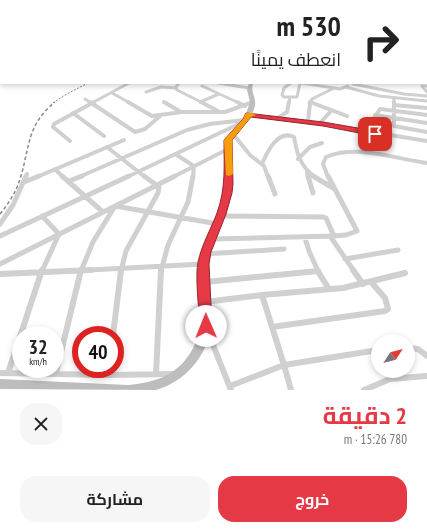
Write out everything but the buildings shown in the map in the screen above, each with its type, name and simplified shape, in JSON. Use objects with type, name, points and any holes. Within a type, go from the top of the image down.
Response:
[{"type":"street","points":[[184,0],[190,0]]},
{"type":"street","points":[[328,0],[348,0]]},
{"type":"street","points":[[70,141],[53,126],[127,84]]},
{"type":"street","points":[[176,88],[179,84]]},
{"type":"street","points":[[0,384],[128,390],[155,386],[179,374],[190,364],[202,342],[206,326],[203,264],[205,254],[219,220],[229,184],[228,140],[248,113],[250,85],[234,84]]},
{"type":"street","points":[[290,84],[284,88],[282,95],[284,97],[297,97],[304,84]]},
{"type":"street","points":[[310,84],[340,89],[352,84]]},
{"type":"street","points":[[359,84],[404,94],[427,96]]},
{"type":"street","points":[[202,86],[219,94],[248,113]]},
{"type":"street","points":[[427,86],[422,86],[427,92]]},
{"type":"street","points":[[146,92],[164,87],[176,88],[220,112]]},
{"type":"street","points":[[346,87],[377,96],[427,101]]},
{"type":"street","points":[[308,122],[310,100],[334,88]]},
{"type":"street","points":[[112,93],[152,116],[182,112],[248,113],[320,123],[365,132],[427,141]]},
{"type":"street","points":[[200,102],[219,94]]},
{"type":"street","points":[[278,118],[287,112],[290,97]]},
{"type":"street","points":[[394,98],[393,125],[427,132]]},
{"type":"street","points":[[85,99],[135,132],[145,129],[160,116]]},
{"type":"street","points":[[164,102],[182,112]]},
{"type":"street","points":[[310,104],[347,116]]},
{"type":"street","points":[[394,105],[427,108]]},
{"type":"street","points":[[365,132],[375,115],[382,109],[427,115]]},
{"type":"street","points":[[320,123],[332,110]]},
{"type":"street","points":[[0,236],[175,154],[248,113]]},
{"type":"street","points":[[69,181],[193,128],[248,113]]},
{"type":"street","points":[[73,114],[104,136]]},
{"type":"street","points":[[375,115],[427,122]]},
{"type":"street","points":[[233,134],[250,155],[266,169],[275,194]]},
{"type":"street","points":[[262,164],[274,143],[286,135],[294,137],[298,159],[307,172],[313,193]]},
{"type":"street","points":[[24,182],[124,140]]},
{"type":"street","points":[[298,159],[310,147],[322,143]]},
{"type":"street","points":[[107,148],[157,185],[159,189],[126,252],[121,268],[114,326]]},
{"type":"street","points":[[0,264],[228,149]]},
{"type":"street","points":[[212,239],[305,238],[346,235],[357,231],[324,169],[324,160],[330,154],[340,152],[372,154],[427,163]]},
{"type":"street","points":[[175,154],[194,166]]},
{"type":"street","points":[[156,374],[162,266],[168,245],[182,218],[192,187],[194,166]]},
{"type":"street","points":[[55,169],[103,212]]},
{"type":"street","points":[[307,172],[334,188]]},
{"type":"street","points":[[0,224],[13,205],[27,174]]},
{"type":"street","points":[[115,206],[182,218],[219,220],[323,217],[326,218],[332,236],[345,258],[363,284]]},
{"type":"street","points":[[64,340],[81,270],[93,242],[115,206]]},
{"type":"street","points":[[42,216],[59,234]]},
{"type":"street","points":[[8,373],[41,272],[59,234]]},
{"type":"street","points":[[305,238],[306,245],[318,271],[329,289]]},
{"type":"street","points":[[205,254],[284,249]]},
{"type":"street","points":[[345,258],[398,250]]},
{"type":"street","points":[[0,274],[203,264]]},
{"type":"street","points":[[205,282],[318,271]]},
{"type":"street","points":[[206,302],[372,283],[405,273]]},
{"type":"street","points":[[272,326],[385,311],[388,309],[388,305],[382,293],[372,283]]},
{"type":"street","points":[[262,295],[291,390]]},
{"type":"street","points":[[206,326],[230,388],[284,365],[371,351]]},
{"type":"street","points":[[415,349],[418,349],[427,356]]},
{"type":"street","points":[[0,373],[12,373]]},
{"type":"street","points":[[124,373],[179,374]]},
{"type":"street","points":[[364,390],[390,379],[427,376]]},
{"type":"railway","points":[[53,103],[86,84]]},
{"type":"railway","points":[[0,214],[11,199],[17,186],[33,130],[45,111],[55,102]]},
{"type":"slow traffic","points":[[229,174],[228,140],[249,115],[252,115]]},
{"type":"route","points":[[206,326],[203,264],[206,252],[222,214],[228,193],[228,140],[230,136],[249,115],[323,124],[375,134]]}]
